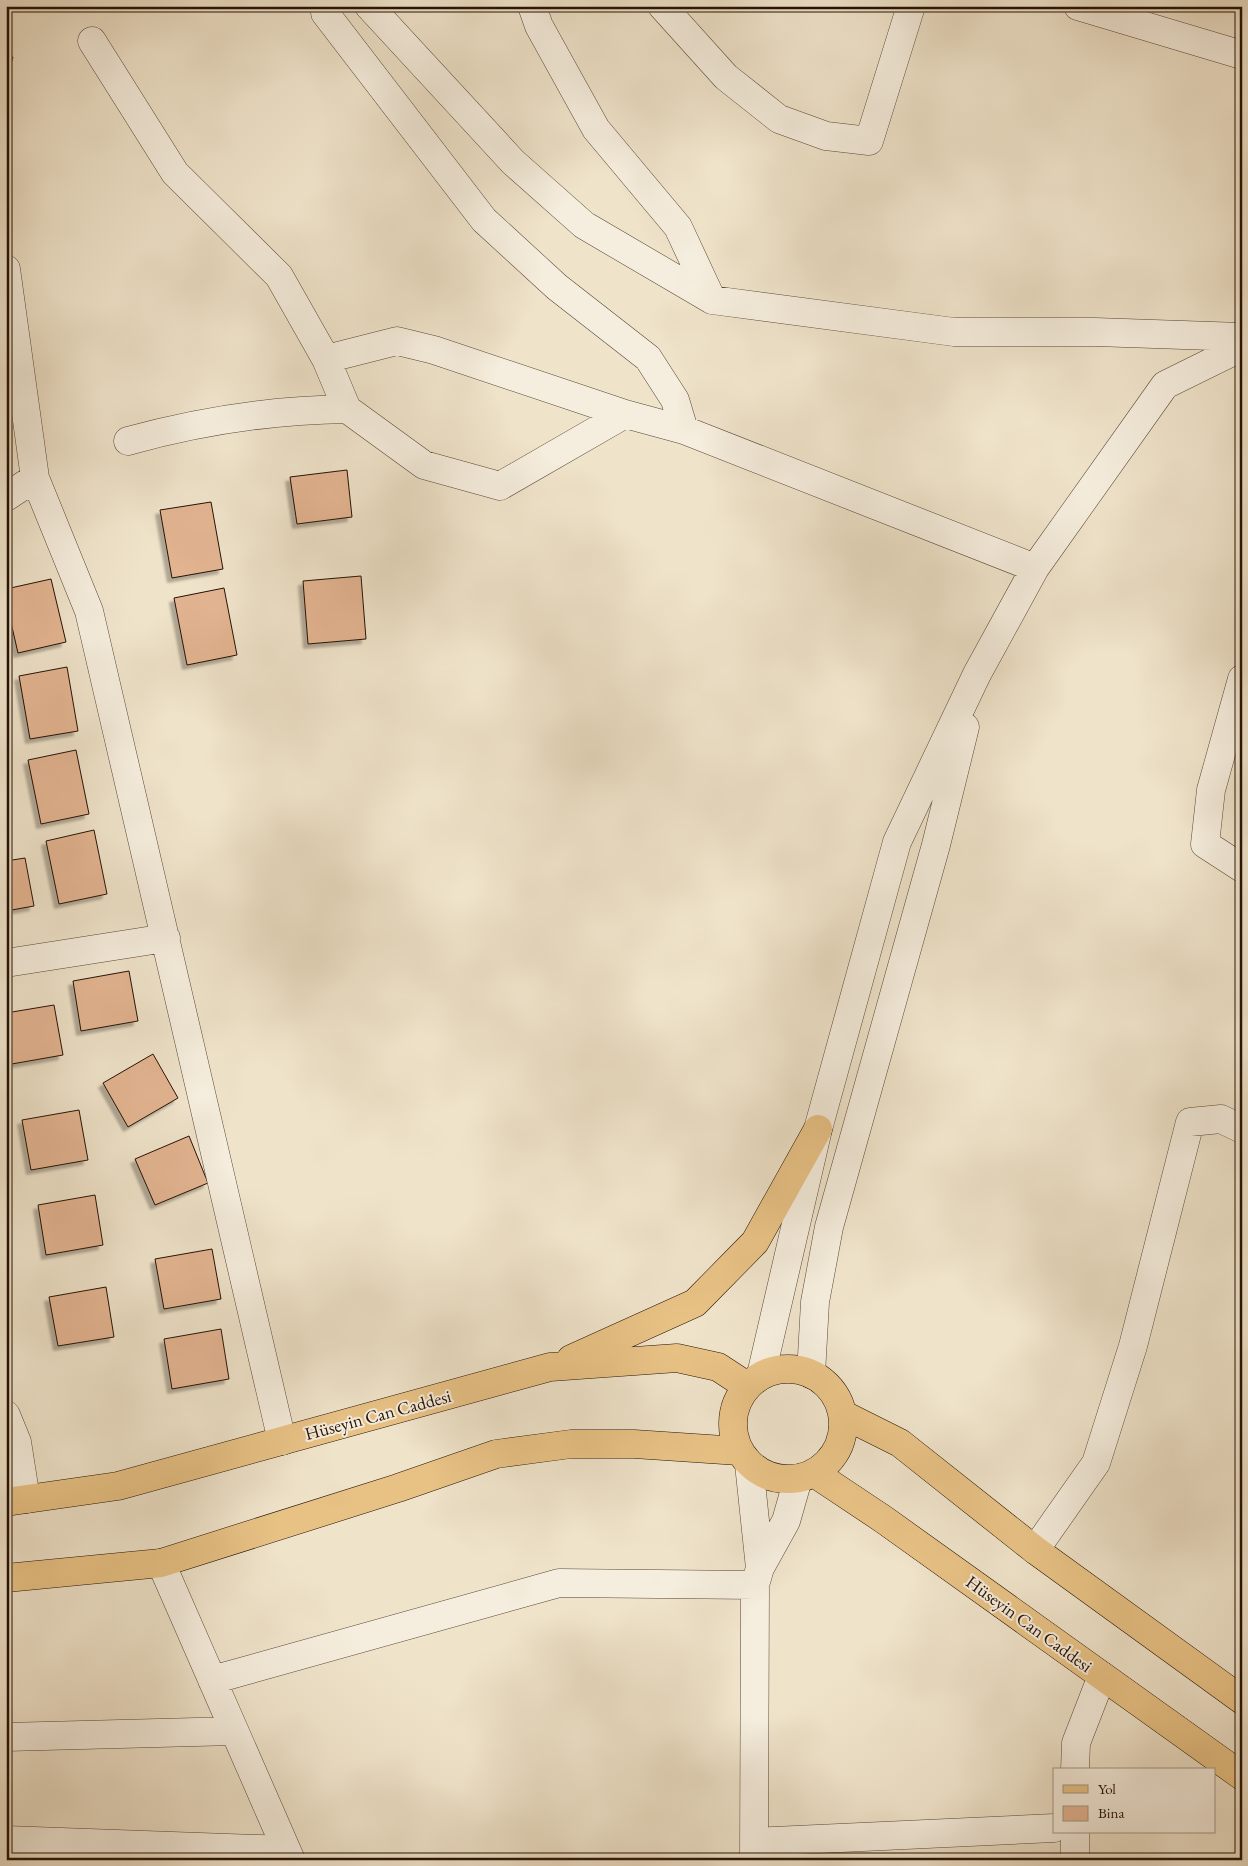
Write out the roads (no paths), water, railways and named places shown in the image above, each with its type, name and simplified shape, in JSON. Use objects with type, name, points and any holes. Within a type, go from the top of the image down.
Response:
[{"type":"main road","points":[[550,1367],[695,1303],[755,1242],[818,1129]]},
{"type":"main road","name":"Hüseyin Can Caddesi","points":[[16,1500],[118,1486],[550,1367],[678,1358],[718,1368],[754,1380]]},
{"type":"main road","points":[[795,1369],[811,1374],[826,1384],[836,1398],[842,1414],[842,1431],[838,1448],[828,1463],[806,1476],[780,1480],[763,1474],[744,1458],[733,1434],[732,1417],[738,1400],[754,1380],[777,1370],[795,1369]]},
{"type":"main road","points":[[842,1414],[900,1443],[1035,1550],[1242,1700]]},
{"type":"main road","points":[[6,1578],[161,1563],[398,1488],[496,1454],[571,1444],[625,1444],[744,1458]]},
{"type":"main road","name":"Hüseyin Can Caddesi","points":[[806,1476],[883,1519],[1242,1776]]},
{"type":"street","points":[[325,6],[324,13],[484,220],[557,287],[648,358],[675,400],[684,430]]},
{"type":"street","points":[[369,6],[513,162],[584,225],[712,300],[954,332],[1095,332],[1242,337]]},
{"type":"street","points":[[532,6],[539,26],[596,129],[678,228],[712,300]]},
{"type":"street","points":[[662,6],[726,77],[779,119],[826,136],[869,141],[911,6]]},
{"type":"street","points":[[1078,6],[1242,55]]},
{"type":"street","points":[[92,41],[175,172],[279,276],[326,359],[347,410],[424,465],[500,486],[626,414]]},
{"type":"street","points":[[6,269],[35,478],[89,611],[282,1441]]},
{"type":"street","points":[[326,359],[397,341],[434,350],[626,414],[684,430],[1035,568]]},
{"type":"street","points":[[754,1380],[818,1129],[896,842],[977,674],[1035,568],[1165,385],[1242,347]]},
{"type":"street","points":[[128,441],[174,428],[221,419],[279,412],[347,410]]},
{"type":"street","points":[[6,497],[35,478]]},
{"type":"street","points":[[811,1374],[815,1302],[829,1227],[936,845],[977,674]]},
{"type":"street","points":[[1242,680],[1211,790],[1205,844],[1242,868]]},
{"type":"street","points":[[6,964],[166,938]]},
{"type":"street","points":[[1035,1550],[1096,1463],[1133,1346],[1190,1122],[1221,1119],[1242,1129]]},
{"type":"street","points":[[6,1416],[17,1442],[16,1500]]},
{"type":"street","points":[[744,1458],[758,1576],[754,1851],[1053,1828]]},
{"type":"street","points":[[758,1576],[806,1476]]},
{"type":"street","points":[[6,1840],[288,1855],[161,1563]]},
{"type":"street","points":[[212,1680],[559,1583],[758,1576]]},
{"type":"street","points":[[1075,1768],[1076,1743],[1102,1676]]},
{"type":"street","points":[[6,1737],[234,1731]]},
{"type":"street","points":[[1075,1834],[1075,1860]]}]
